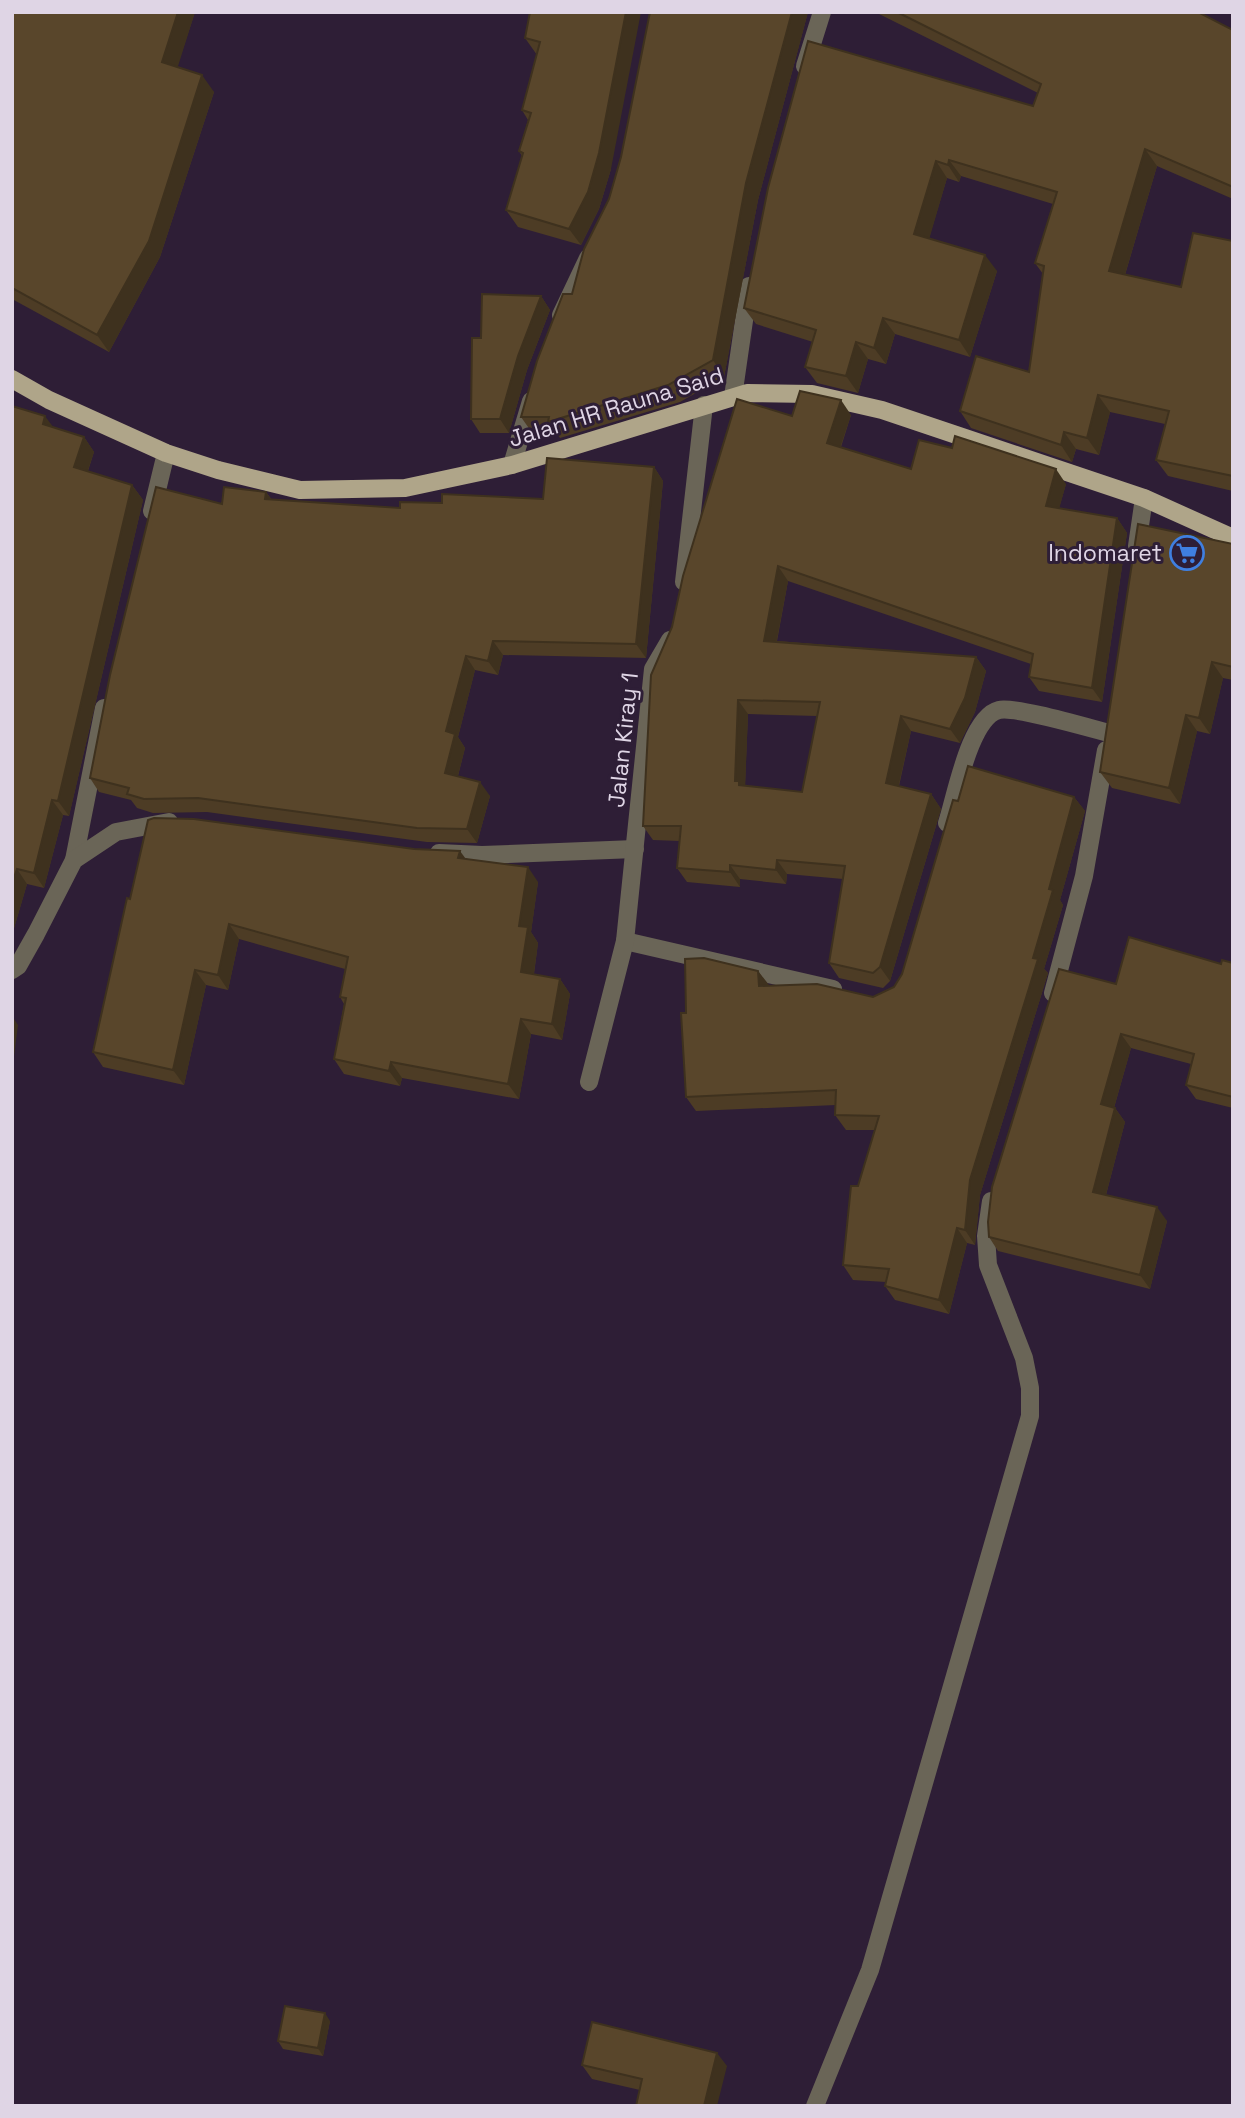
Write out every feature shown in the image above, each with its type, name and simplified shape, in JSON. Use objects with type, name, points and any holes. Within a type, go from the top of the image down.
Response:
[{"type":"main road","name":"Jalan HR Rauna Said","points":[[12,379],[48,400],[166,453],[218,470],[300,490],[405,488],[512,465],[747,393],[811,394],[882,410],[1144,498],[1233,538]]},
{"type":"street","points":[[799,83],[822,12]]},
{"type":"street","points":[[553,336],[567,298],[597,242]]},
{"type":"street","points":[[733,397],[753,269]]},
{"type":"street","points":[[512,465],[535,387]]},
{"type":"street","points":[[680,605],[704,405]]},
{"type":"street","points":[[147,531],[166,453]]},
{"type":"street","points":[[1134,564],[1144,498]]},
{"type":"street","name":"Jalan Kiray 1","points":[[589,1082],[625,941],[653,669],[674,628]]},
{"type":"street","points":[[12,970],[18,966],[74,860],[108,687]]},
{"type":"street","points":[[941,844],[974,737],[986,716],[1005,709],[1110,727],[1084,876],[1064,960],[1048,1010]]},
{"type":"street","points":[[74,860],[116,832],[164,822],[192,823]]},
{"type":"street","points":[[426,853],[482,855],[635,849]]},
{"type":"street","points":[[625,941],[853,994]]},
{"type":"street","points":[[815,2106],[870,1970],[1030,1416],[1030,1388],[1024,1358],[988,1265],[986,1236],[995,1185]]},
{"type":"building","points":[[12,12],[178,12],[162,62],[202,75],[149,241],[97,335],[12,288]]},
{"type":"building","points":[[530,12],[626,12],[599,153],[588,192],[569,229],[506,210],[523,153],[519,151],[531,113],[522,110],[540,42],[525,38]]},
{"type":"building","points":[[650,12],[792,12],[746,183],[713,360],[668,385],[548,422],[549,417],[521,417],[537,361],[563,294],[572,294],[584,249],[609,199],[621,157]]},
{"type":"building","points":[[897,12],[1198,12],[1233,30],[1233,187],[1145,149],[1109,271],[1181,287],[1193,233],[1233,241],[1233,476],[1156,460],[1169,411],[1098,395],[1087,438],[1064,432],[1061,445],[960,411],[976,356],[1029,372],[1044,266],[1035,263],[1057,192],[949,160],[948,165],[936,161],[914,234],[985,255],[959,340],[883,318],[874,348],[856,342],[846,376],[805,367],[816,330],[744,308],[768,188],[808,41],[1033,106],[1041,84]]},
{"type":"building","points":[[482,294],[541,296],[518,356],[500,419],[471,419],[472,338],[481,338]]},
{"type":"building","points":[[800,391],[841,400],[827,443],[911,469],[919,440],[952,448],[955,436],[1056,469],[1046,506],[1117,518],[1092,688],[1029,677],[1033,654],[778,566],[764,641],[976,657],[965,698],[950,729],[901,716],[886,783],[931,794],[880,967],[873,973],[829,963],[845,866],[777,860],[776,870],[730,865],[730,872],[677,868],[681,826],[643,826],[651,675],[672,627],[683,576],[737,399],[792,416]],"holes":[[[738,700],[820,702],[802,792],[739,785],[739,781],[735,781]]]},
{"type":"building","points":[[12,406],[45,416],[43,424],[84,437],[74,467],[132,485],[58,801],[52,800],[34,873],[17,869],[12,884]]},
{"type":"building","points":[[547,458],[654,467],[636,644],[493,641],[488,661],[466,656],[446,731],[455,734],[445,773],[480,782],[467,829],[417,828],[198,798],[144,799],[127,794],[129,788],[90,778],[110,675],[156,487],[222,504],[224,487],[266,492],[265,499],[400,508],[400,502],[442,503],[442,494],[543,499]]},
{"type":"building","points":[[1138,524],[1233,544],[1233,667],[1212,662],[1199,718],[1186,715],[1169,788],[1100,772]]},
{"type":"building","points":[[968,766],[1074,797],[1049,889],[1053,890],[1033,958],[1038,959],[970,1180],[965,1230],[957,1228],[939,1300],[885,1286],[889,1269],[843,1265],[851,1186],[858,1186],[879,1116],[835,1115],[836,1090],[686,1097],[681,1013],[686,1013],[685,959],[704,958],[758,971],[759,986],[817,984],[873,997],[894,987],[902,974],[953,800],[958,801]]},
{"type":"building","points":[[194,819],[414,849],[460,851],[458,858],[528,867],[519,926],[528,927],[521,972],[560,979],[552,1024],[521,1019],[508,1084],[391,1062],[389,1071],[334,1059],[346,998],[340,997],[348,957],[229,924],[218,975],[195,970],[173,1070],[93,1052],[127,898],[130,899],[148,820]]},
{"type":"building","points":[[1129,937],[1221,964],[1222,960],[1233,963],[1233,1097],[1186,1085],[1194,1054],[1121,1034],[1101,1104],[1115,1108],[1093,1192],[1157,1207],[1140,1275],[989,1237],[988,1222],[992,1187],[1059,969],[1116,984]]},
{"type":"building","points":[[285,2006],[325,2013],[318,2048],[278,2041]]},
{"type":"building","points":[[592,2022],[717,2053],[704,2106],[636,2106],[642,2079],[582,2065]]},
{"type":"place","name":"Indomaret","points":[[1187,553]]}]
